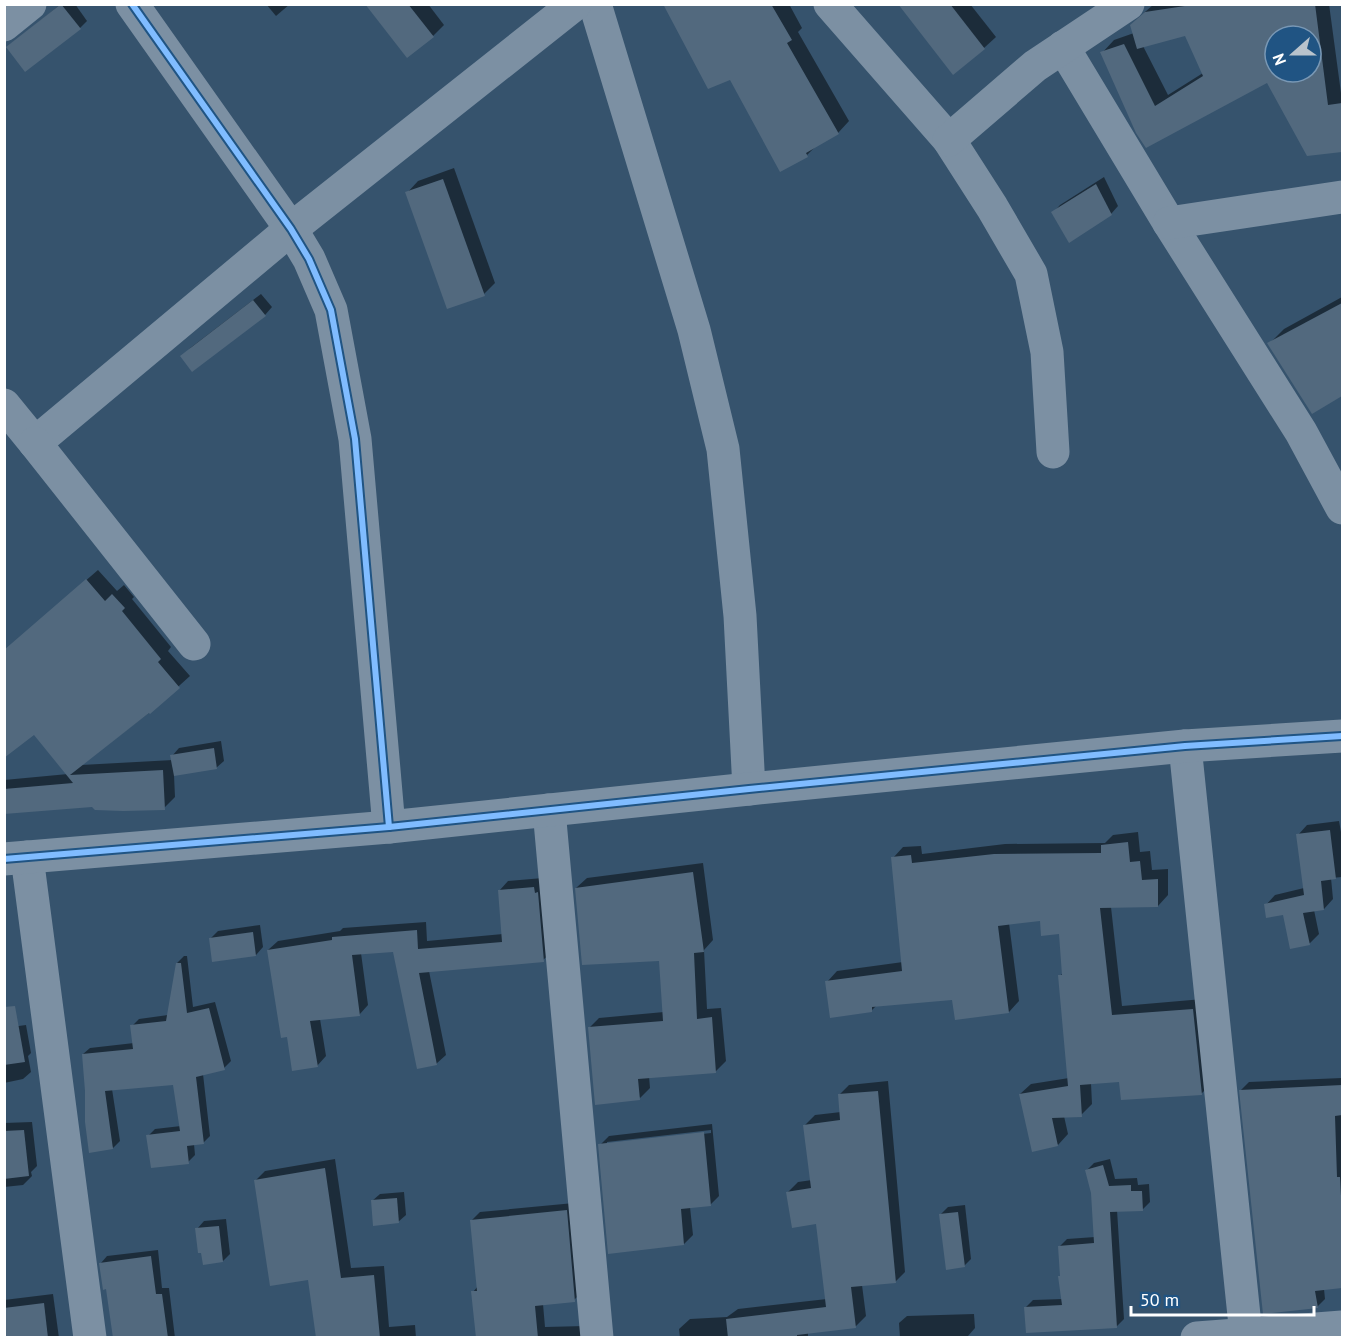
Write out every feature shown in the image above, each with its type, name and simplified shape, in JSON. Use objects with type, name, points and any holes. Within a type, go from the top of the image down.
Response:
[{"type":"street","points":[[4,25],[30,4]]},
{"type":"street","points":[[132,4],[291,230],[309,259],[331,310],[355,439],[390,827]]},
{"type":"street","points":[[35,443],[291,230],[575,4]]},
{"type":"street","points":[[595,4],[694,330],[723,449],[740,616],[749,789]]},
{"type":"street","points":[[830,4],[948,141],[992,207],[1031,274],[1047,352],[1053,452]]},
{"type":"street","points":[[948,141],[1035,66],[1128,4]]},
{"type":"street","points":[[1063,48],[1300,432],[1342,508]]},
{"type":"street","points":[[1169,223],[1342,197]]},
{"type":"street","points":[[4,405],[194,644]]},
{"type":"street","points":[[90,1338],[16,858],[390,827],[1185,746],[1342,736]]},
{"type":"street","points":[[1185,746],[1246,1335]]},
{"type":"street","points":[[549,810],[597,1338]]},
{"type":"street","points":[[1197,1338],[1342,1327]]},
{"type":"building","points":[[61,4],[81,29],[25,72],[6,47]]},
{"type":"building","points":[[365,4],[408,4],[434,37],[407,58]]},
{"type":"building","points":[[663,4],[771,4],[792,40],[787,43],[839,134],[806,153],[808,157],[780,172],[730,80],[708,89]]},
{"type":"building","points":[[898,4],[950,4],[985,49],[953,75]]},
{"type":"building","points":[[1198,4],[1315,4],[1318,24],[1263,24],[1263,84],[1265,84],[1146,148],[1136,133],[1100,52],[1124,44],[1155,106],[1203,76],[1185,36],[1137,49],[1130,25],[1145,12]]},
{"type":"building","points":[[1323,66],[1328,105],[1342,103],[1342,152],[1307,156],[1268,84],[1323,84]]},
{"type":"building","points":[[443,179],[485,296],[447,309],[405,192]]},
{"type":"building","points":[[1096,184],[1112,215],[1069,243],[1051,212]]},
{"type":"building","points":[[253,300],[266,316],[192,372],[180,356]]},
{"type":"building","points":[[1342,303],[1342,396],[1312,414],[1267,343]]},
{"type":"building","points":[[86,579],[105,601],[112,594],[125,608],[122,611],[161,659],[158,662],[180,688],[70,775],[163,770],[165,810],[95,810],[92,807],[4,814],[4,789],[73,783],[34,735],[4,758],[4,650]]},
{"type":"building","points":[[214,748],[217,769],[174,776],[170,755]]},
{"type":"building","points":[[1330,830],[1336,879],[1321,881],[1324,910],[1303,913],[1310,945],[1290,949],[1283,915],[1266,918],[1264,904],[1304,895],[1296,834]]},
{"type":"building","points":[[1128,842],[1130,862],[1140,861],[1142,880],[1158,879],[1158,907],[1100,908],[1112,1015],[1193,1009],[1202,1095],[1121,1100],[1119,1082],[1080,1085],[1082,1117],[1052,1118],[1058,1146],[1032,1152],[1019,1094],[1068,1086],[1058,975],[1062,975],[1059,934],[1041,936],[1040,921],[998,926],[1009,1013],[955,1020],[952,1000],[872,1007],[872,1012],[830,1018],[825,981],[902,971],[891,857],[911,855],[912,863],[994,854],[1101,853],[1101,845]]},
{"type":"building","points":[[693,872],[704,952],[694,953],[697,1019],[712,1017],[716,1073],[638,1079],[640,1100],[595,1105],[588,1027],[663,1021],[659,961],[582,965],[575,888]]},
{"type":"building","points":[[534,887],[535,893],[538,892],[544,962],[419,973],[437,1065],[417,1069],[393,952],[352,955],[360,1016],[310,1021],[318,1067],[292,1071],[287,1037],[281,1038],[267,950],[332,940],[332,937],[417,930],[418,949],[502,942],[498,890]]},
{"type":"building","points":[[253,932],[256,956],[212,962],[209,938]]},
{"type":"building","points":[[176,963],[181,963],[187,1013],[209,1008],[225,1070],[196,1077],[204,1144],[187,1146],[189,1164],[151,1168],[146,1135],[180,1131],[173,1085],[105,1091],[113,1149],[89,1153],[85,1122],[82,1054],[133,1049],[130,1025],[166,1021]]},
{"type":"building","points":[[15,1006],[25,1062],[4,1065],[4,1007]]},
{"type":"building","points":[[1342,1085],[1342,1115],[1335,1116],[1337,1177],[1340,1177],[1342,1195],[1342,1288],[1315,1291],[1318,1308],[1263,1314],[1239,1090]]},
{"type":"building","points":[[878,1091],[896,1283],[851,1287],[856,1328],[797,1335],[797,1338],[728,1338],[726,1319],[826,1307],[816,1224],[792,1228],[786,1192],[811,1188],[803,1125],[840,1120],[838,1094]]},
{"type":"building","points":[[24,1130],[29,1176],[4,1179],[4,1131]]},
{"type":"building","points":[[704,1132],[711,1206],[681,1209],[684,1245],[608,1254],[598,1144]]},
{"type":"building","points":[[1103,1165],[1109,1186],[1131,1185],[1131,1191],[1142,1191],[1143,1211],[1110,1212],[1117,1328],[1026,1333],[1024,1307],[1062,1305],[1058,1276],[1060,1276],[1058,1246],[1094,1243],[1091,1193],[1085,1170]]},
{"type":"building","points":[[325,1168],[341,1278],[374,1275],[380,1338],[316,1338],[308,1280],[270,1286],[254,1180]]},
{"type":"building","points":[[397,1198],[399,1223],[373,1226],[371,1200]]},
{"type":"building","points":[[567,1210],[575,1302],[535,1306],[538,1338],[476,1338],[471,1291],[477,1291],[470,1220]]},
{"type":"building","points":[[958,1212],[965,1267],[946,1270],[939,1214]]},
{"type":"building","points":[[219,1226],[223,1262],[203,1265],[201,1253],[198,1253],[195,1228]]},
{"type":"building","points":[[151,1256],[156,1294],[162,1294],[168,1338],[113,1338],[106,1289],[103,1290],[99,1263]]},
{"type":"building","points":[[44,1303],[48,1338],[4,1338],[4,1308]]},
{"type":"cycle path","points":[[132,4],[291,229],[309,259],[331,310],[355,439],[389,827]]},
{"type":"cycle path","points":[[4,859],[389,827],[1185,746],[1342,736]]}]
